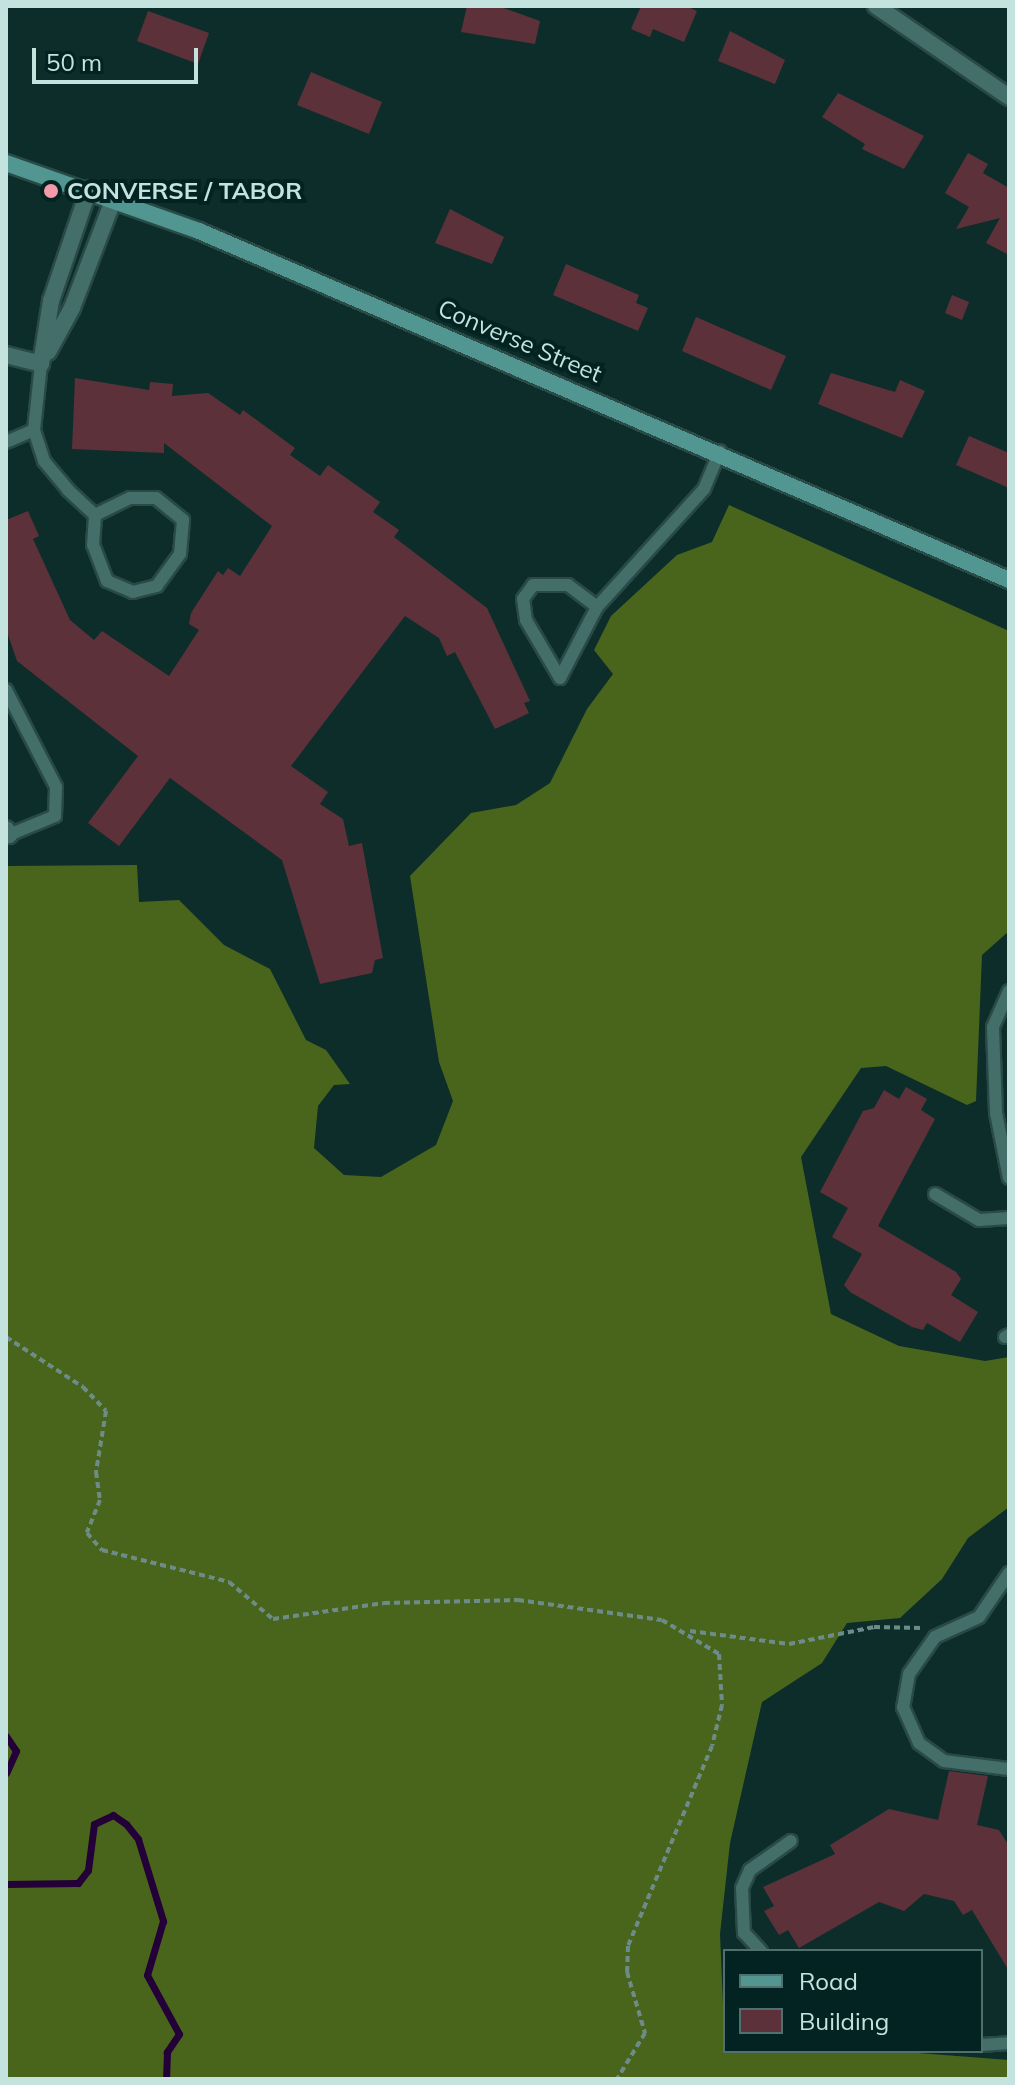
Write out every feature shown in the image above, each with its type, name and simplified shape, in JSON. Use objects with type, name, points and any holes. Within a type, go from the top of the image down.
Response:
[{"type":"main road","name":"Converse Street","points":[[6,163],[114,198],[720,451],[1009,580]]},
{"type":"street","points":[[876,6],[1009,97]]},
{"type":"street","points":[[41,364],[51,301],[89,189]]},
{"type":"street","points":[[41,364],[72,308],[114,198]]},
{"type":"street","points":[[6,355],[41,364]]},
{"type":"lane","points":[[41,364],[34,430],[50,469],[95,515],[93,545],[107,581],[133,592],[157,586],[185,539],[176,509],[143,497],[95,515]]},
{"type":"lane","points":[[6,442],[34,430]]},
{"type":"lane","points":[[597,607],[568,585],[549,581],[533,585],[523,599],[526,620],[560,678],[597,607],[704,489],[720,451]]},
{"type":"lane","points":[[6,690],[56,787],[55,816],[7,832]]},
{"type":"lane","points":[[1009,991],[993,1027],[996,1113],[1009,1178]]},
{"type":"lane","points":[[935,1194],[979,1220],[1009,1218]]},
{"type":"lane","points":[[1008,1579],[979,1617],[935,1637],[909,1674],[903,1707],[919,1743],[944,1761],[1009,1769]]},
{"type":"lane","points":[[759,1949],[744,1933],[742,1888],[750,1870],[791,1841]]},
{"type":"lane","points":[[983,2045],[1009,2043]]},
{"type":"path","points":[[6,1337],[83,1387],[106,1411],[96,1472],[100,1500],[87,1533],[102,1550],[229,1582],[268,1616],[283,1620],[384,1603],[518,1600],[626,1613],[688,1630],[789,1644],[899,1625],[935,1637]]},
{"type":"path","points":[[617,2079],[645,2033],[627,1972],[628,1946],[701,1776],[722,1705],[722,1660],[688,1630]]},
{"type":"green space","points":[[729,505],[1009,631],[1009,931],[982,955],[976,1101],[967,1105],[886,1066],[861,1068],[801,1157],[831,1314],[899,1346],[985,1361],[1009,1357],[1009,1507],[968,1538],[942,1579],[900,1618],[847,1623],[822,1663],[762,1702],[730,1843],[720,1934],[723,2053],[918,2053],[1009,2060],[1009,2079],[6,2079],[6,866],[137,865],[139,902],[179,900],[224,945],[270,969],[306,1040],[326,1050],[350,1084],[334,1085],[318,1106],[314,1148],[344,1175],[381,1177],[436,1145],[453,1101],[439,1062],[410,876],[471,813],[516,805],[550,783],[587,709],[613,674],[594,650],[611,616],[677,555],[712,542]]},
{"type":"building","points":[[467,6],[498,6],[540,21],[535,44],[461,32]]},
{"type":"building","points":[[641,6],[686,6],[697,11],[684,42],[653,29],[650,37],[631,29]]},
{"type":"building","points":[[148,11],[209,33],[198,64],[137,41]]},
{"type":"building","points":[[730,31],[785,60],[775,84],[718,61]]},
{"type":"building","points":[[311,72],[382,102],[369,134],[297,105]]},
{"type":"building","points":[[838,93],[924,136],[904,169],[862,149],[865,144],[822,117]]},
{"type":"building","points":[[968,153],[988,164],[983,173],[1009,188],[1009,255],[986,243],[1000,218],[956,229],[969,207],[945,193]]},
{"type":"building","points":[[450,209],[504,237],[492,264],[435,243]]},
{"type":"building","points":[[566,264],[639,295],[636,303],[648,308],[638,331],[553,295]]},
{"type":"building","points":[[952,295],[969,302],[962,320],[945,313]]},
{"type":"building","points":[[696,317],[786,356],[771,390],[682,351]]},
{"type":"building","points":[[831,373],[895,392],[900,380],[925,391],[902,438],[818,404]]},
{"type":"building","points":[[75,378],[149,390],[150,382],[173,384],[172,396],[208,393],[240,415],[243,410],[295,448],[290,455],[320,476],[328,465],[380,502],[373,512],[399,530],[394,537],[487,608],[530,701],[524,703],[529,713],[495,729],[455,652],[447,656],[439,638],[405,616],[291,766],[328,792],[320,804],[343,819],[349,846],[362,843],[383,958],[375,960],[372,973],[320,984],[282,860],[170,778],[119,846],[88,823],[138,756],[17,661],[6,629],[6,520],[28,511],[39,536],[33,539],[70,620],[94,640],[102,631],[169,676],[199,630],[189,624],[191,613],[218,571],[223,575],[228,568],[240,576],[272,526],[164,443],[164,453],[72,449]]},
{"type":"building","points":[[969,436],[1009,453],[1009,488],[956,465]]},
{"type":"building","points":[[906,1087],[927,1099],[921,1110],[935,1119],[878,1226],[956,1272],[961,1279],[951,1295],[978,1312],[960,1342],[927,1323],[923,1330],[912,1327],[850,1292],[844,1285],[862,1254],[832,1237],[848,1208],[820,1192],[863,1111],[874,1108],[884,1090],[899,1099]]},
{"type":"building","points":[[949,1771],[988,1776],[977,1825],[999,1830],[1009,1846],[1009,1971],[972,1910],[963,1915],[954,1901],[924,1894],[904,1911],[879,1902],[799,1948],[788,1930],[779,1935],[764,1911],[774,1906],[763,1887],[835,1854],[830,1845],[889,1809],[938,1820]]},
{"type":"waterway","points":[[6,1736],[16,1751],[6,1773]]},
{"type":"waterway","points":[[6,1884],[78,1883],[88,1870],[94,1824],[113,1815],[126,1824],[138,1839],[163,1921],[147,1975],[179,2034],[167,2052],[166,2079]]},
{"type":"place","name":"CONVERSE / TABOR","points":[[51,191]]}]
